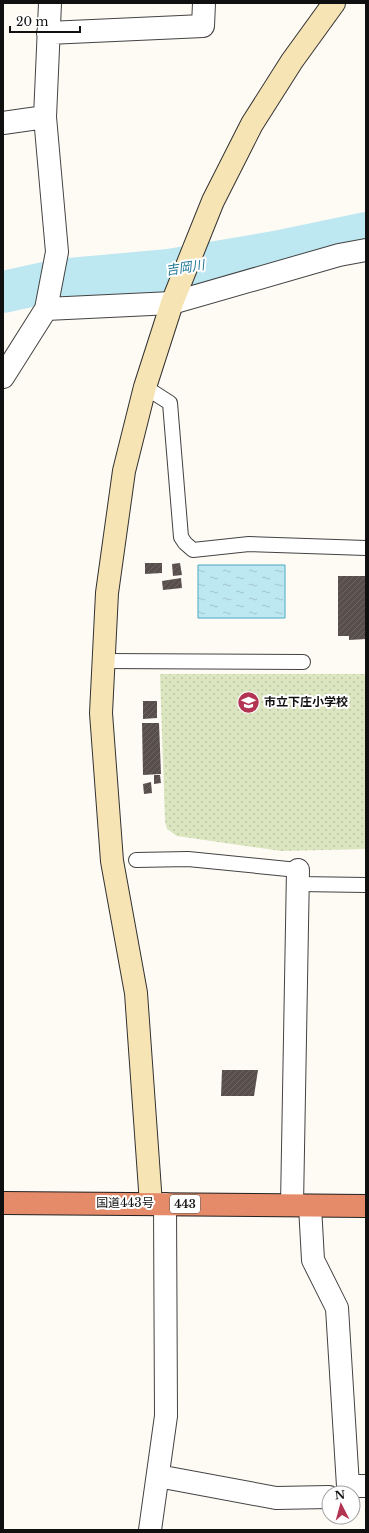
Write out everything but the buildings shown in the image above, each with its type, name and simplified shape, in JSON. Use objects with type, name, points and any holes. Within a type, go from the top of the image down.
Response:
[{"type":"highway","name":"国道443号","points":[[3,1203],[366,1206]]},
{"type":"street","points":[[3,377],[46,309],[56,252],[45,117],[50,3]]},
{"type":"street","points":[[48,33],[203,26],[204,3]]},
{"type":"street","points":[[150,1530],[166,1416],[158,1204],[136,993],[112,861],[101,713],[108,593],[124,471],[145,387],[174,298],[213,201],[252,124],[292,61],[334,3]]},
{"type":"street","points":[[3,123],[45,117]]},
{"type":"street","points":[[46,309],[174,298],[339,255],[366,250]]},
{"type":"street","points":[[298,877],[301,1206],[313,1260],[337,1308],[353,1485]]},
{"type":"street","points":[[158,1476],[276,1498],[321,1497]]},
{"type":"lane","points":[[145,387],[170,403],[181,537],[185,544],[193,550],[249,544],[366,548]]},
{"type":"lane","points":[[104,661],[303,662]]},
{"type":"lane","points":[[136,860],[188,859],[298,877],[366,885]]},
{"type":"green space","points":[[160,674],[366,674],[366,849],[281,851],[177,836],[167,829],[165,821]]},
{"type":"water","points":[[198,565],[285,565],[285,618],[198,618]]},
{"type":"waterway","name":"吉岡川","points":[[3,292],[58,280],[169,270],[275,252],[366,233]]},
{"type":"place","name":"市立下庄小学校","points":[[249,702]]}]
